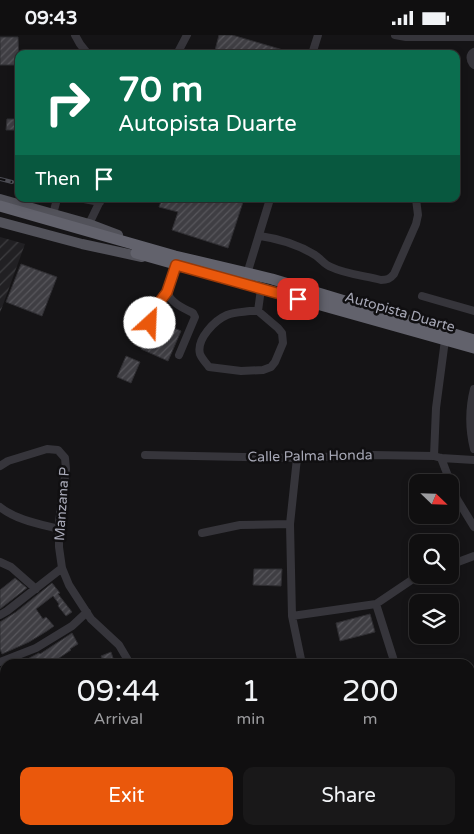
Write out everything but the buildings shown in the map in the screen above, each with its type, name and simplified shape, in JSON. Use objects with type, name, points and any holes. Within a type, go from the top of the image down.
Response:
[{"type":"highway","points":[[0,206],[175,262]]},
{"type":"highway","points":[[0,213],[175,262]]},
{"type":"highway","name":"Autopista Duarte","points":[[175,262],[272,279],[474,340]]},
{"type":"highway","name":"Autopista Duarte","points":[[175,262],[261,289],[474,348]]},
{"type":"main road","points":[[0,199],[89,224],[175,262]]},
{"type":"main road","points":[[0,222],[82,244],[175,262]]},
{"type":"street","points":[[75,35],[85,50]]},
{"type":"street","points":[[179,50],[186,35]]},
{"type":"street","points":[[313,50],[318,35]]},
{"type":"street","points":[[395,35],[406,37],[474,37]]},
{"type":"street","points":[[474,52],[470,59],[474,65]]},
{"type":"street","points":[[53,214],[56,202]]},
{"type":"street","points":[[89,224],[100,202]]},
{"type":"street","points":[[247,274],[269,202]]},
{"type":"street","points":[[260,236],[294,243],[317,256],[329,267],[387,280],[394,274],[416,224],[418,215],[416,202]]},
{"type":"street","points":[[150,323],[158,304],[167,292],[175,262]]},
{"type":"street","points":[[258,311],[261,289]]},
{"type":"street","points":[[167,292],[168,296],[176,304],[193,313],[195,317],[180,355]]},
{"type":"street","points":[[422,296],[474,311]]},
{"type":"street","points":[[258,311],[282,333],[283,343],[271,367],[263,370],[241,371],[209,367],[200,354],[200,348],[205,335],[215,322],[230,313],[258,311]]},
{"type":"street","points":[[445,340],[436,408],[438,457],[457,499],[474,527]]},
{"type":"street","points":[[474,389],[470,403],[471,437],[474,449]]},
{"type":"street","name":"Manzana P","points":[[0,466],[8,461],[51,448],[58,450],[65,458],[65,477],[59,529],[62,568],[69,585],[91,619],[119,645],[127,659]]},
{"type":"street","name":"Calle Palma Honda","points":[[145,455],[297,458],[372,455],[474,460]]},
{"type":"street","points":[[297,458],[290,524],[292,616],[301,659]]},
{"type":"street","points":[[0,507],[28,521],[59,529]]},
{"type":"street","points":[[202,533],[240,525],[290,524]]},
{"type":"street","points":[[459,562],[474,557]]},
{"type":"street","points":[[0,562],[12,567],[36,589]]},
{"type":"street","points":[[1,615],[62,568]]},
{"type":"street","points":[[292,616],[376,604],[409,582]]},
{"type":"street","points":[[376,604],[394,659]]},
{"type":"street","points":[[8,659],[36,649],[72,626],[87,612]]},
{"type":"shaded area","points":[[0,237],[25,244],[0,313]]},
{"type":"railway","points":[[0,179],[12,182]]},
{"type":"route","points":[[150,323],[158,304],[167,292],[176,265],[298,299]]}]
